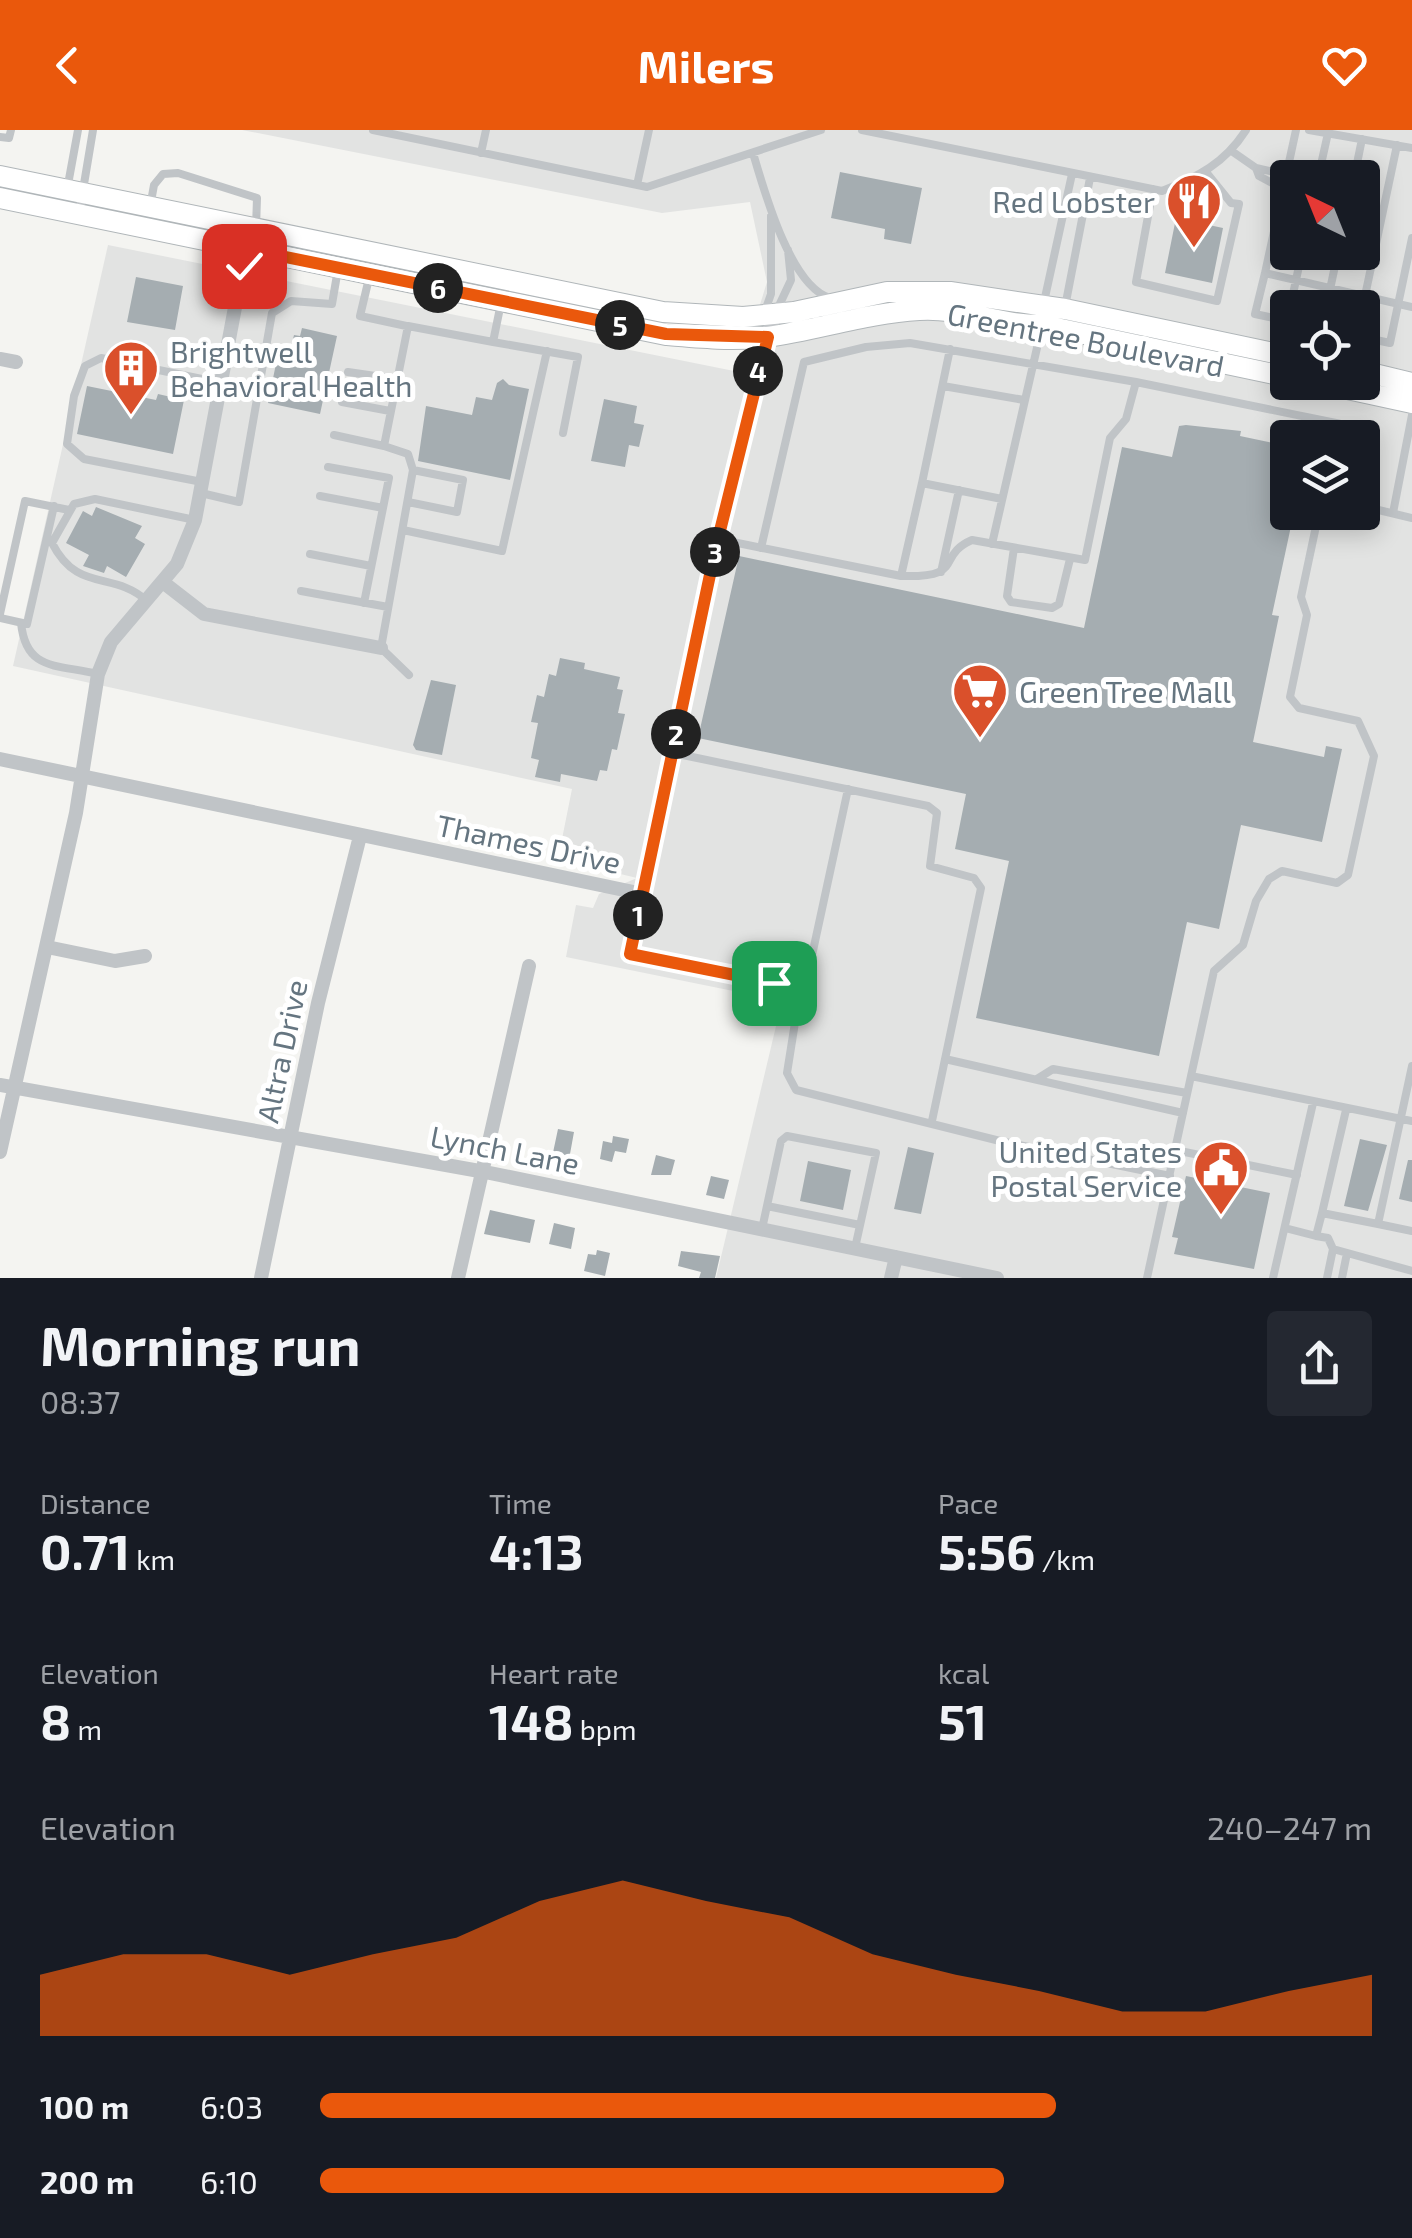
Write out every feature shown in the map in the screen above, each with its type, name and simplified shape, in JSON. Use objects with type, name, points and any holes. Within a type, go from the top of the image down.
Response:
[{"type":"main road","name":"Greentree Boulevard","points":[[0,176],[73,202],[147,217],[256,228],[342,257]]},
{"type":"main road","name":"Greentree Boulevard","points":[[0,198],[73,202]]},
{"type":"main road","name":"Greentree Boulevard","points":[[147,217],[246,249],[342,257],[497,278],[663,312],[723,318],[769,315],[913,290],[1042,316],[1270,373]]},
{"type":"main road","name":"Greentree Boulevard","points":[[372,263],[501,302],[666,334],[768,337],[844,319],[924,309],[1018,326],[1065,309],[1270,352]]},
{"type":"main road","points":[[1380,375],[1412,383]]},
{"type":"main road","points":[[1380,396],[1412,403]]},
{"type":"street","points":[[0,1152],[8,1086],[47,947],[83,777],[98,674],[112,642],[164,583],[195,520],[246,249],[256,228]]},
{"type":"street","name":"Thames Drive","points":[[0,759],[643,894],[718,539],[768,337],[769,315]]},
{"type":"street","points":[[0,359],[16,362]]},
{"type":"street","points":[[164,583],[204,614],[381,648]]},
{"type":"street","name":"Altra Drive","points":[[261,1278],[318,1003],[360,836]]},
{"type":"street","points":[[47,947],[115,961],[146,956]]},
{"type":"street","points":[[458,1278],[529,966]]},
{"type":"street","name":"Lynch Lane","points":[[8,1086],[485,1172],[997,1278]]},
{"type":"street","points":[[890,1278],[896,1257]]},
{"type":"lane","points":[[0,137],[9,138],[11,130]]},
{"type":"lane","points":[[73,202],[78,130]]},
{"type":"lane","points":[[73,202],[93,130]]},
{"type":"lane","points":[[373,130],[647,188],[821,130]]},
{"type":"lane","points":[[481,152],[486,130]]},
{"type":"lane","points":[[637,185],[649,130]]},
{"type":"lane","points":[[862,130],[1162,190],[1206,172],[1232,152],[1246,130]]},
{"type":"lane","points":[[1288,160],[1296,130]]},
{"type":"lane","points":[[1309,130],[1412,148]]},
{"type":"lane","points":[[1322,160],[1328,133]]},
{"type":"lane","points":[[1358,160],[1362,139]]},
{"type":"lane","points":[[1366,290],[1397,146]]},
{"type":"lane","points":[[752,152],[771,211],[808,288],[846,301]]},
{"type":"lane","points":[[1232,152],[1256,168],[1270,171]]},
{"type":"lane","points":[[1153,189],[1136,282],[1217,301],[1239,204],[1231,203],[1206,172]]},
{"type":"lane","points":[[147,217],[154,186],[163,174],[178,173],[257,198],[256,228]]},
{"type":"lane","points":[[992,544],[1072,174]]},
{"type":"lane","points":[[1065,309],[1090,178]]},
{"type":"lane","points":[[769,315],[771,211]]},
{"type":"lane","points":[[1380,341],[1390,343],[1412,238]]},
{"type":"lane","points":[[769,315],[790,280],[788,245]]},
{"type":"lane","points":[[1270,248],[1255,314],[1270,317]]},
{"type":"lane","points":[[221,383],[101,358],[86,366],[74,396],[67,444],[84,459],[202,487],[238,502],[272,313],[291,301],[332,304],[342,257]]},
{"type":"lane","points":[[372,263],[360,316],[578,357],[564,433]]},
{"type":"lane","points":[[1294,290],[1298,270]]},
{"type":"lane","points":[[1330,289],[1334,270]]},
{"type":"lane","points":[[1265,273],[1334,290]]},
{"type":"lane","points":[[494,342],[501,302],[497,278]]},
{"type":"lane","points":[[1380,300],[1412,307]]},
{"type":"lane","points":[[384,446],[411,326]]},
{"type":"lane","points":[[761,548],[804,362],[896,344],[950,349],[1317,420]]},
{"type":"lane","points":[[901,576],[950,349]]},
{"type":"lane","points":[[403,530],[502,551],[547,351]]},
{"type":"lane","points":[[348,372],[396,380]]},
{"type":"lane","points":[[718,539],[901,576],[940,572],[962,544],[972,540],[1085,560],[1110,438],[1126,419],[1136,382]]},
{"type":"lane","points":[[943,386],[1024,400]]},
{"type":"lane","points":[[342,402],[390,411]]},
{"type":"lane","points":[[1393,514],[1412,415]]},
{"type":"lane","points":[[334,435],[408,454],[414,470],[381,648],[409,675]]},
{"type":"lane","points":[[328,467],[389,478],[364,603]]},
{"type":"lane","points":[[408,502],[457,512],[463,480],[414,470]]},
{"type":"lane","points":[[922,483],[1002,498]]},
{"type":"lane","points":[[940,572],[959,490]]},
{"type":"lane","points":[[320,496],[383,508]]},
{"type":"lane","points":[[148,601],[131,586],[84,577],[59,557],[52,544],[69,510],[74,504],[94,500],[195,520]]},
{"type":"lane","points":[[54,506],[26,624],[0,616],[24,501],[54,506],[69,510]]},
{"type":"lane","points":[[1380,511],[1412,518]]},
{"type":"lane","points":[[1161,1278],[1148,1277],[1214,971],[1243,945],[1252,908],[1269,879],[1282,871],[1337,883],[1348,875],[1354,854],[1374,756],[1370,740],[1358,722],[1299,708],[1290,696],[1307,616],[1301,597],[1315,530]]},
{"type":"lane","points":[[1014,548],[1006,596],[1010,602],[1052,608],[1058,604],[1070,559]]},
{"type":"lane","points":[[310,554],[371,566]]},
{"type":"lane","points":[[300,590],[388,607]]},
{"type":"lane","points":[[22,622],[24,647],[33,658],[98,674]]},
{"type":"lane","points":[[672,753],[931,807],[938,816],[930,866],[974,878],[981,885],[932,1122]]},
{"type":"lane","points":[[848,790],[787,1073],[796,1090],[1000,1141],[1170,1176]]},
{"type":"lane","points":[[643,894],[630,954],[796,988],[802,1001]]},
{"type":"lane","points":[[945,1058],[1037,1079],[1043,1084],[1182,1113]]},
{"type":"lane","points":[[1378,1224],[1412,1066]]},
{"type":"lane","points":[[1037,1079],[1054,1068],[1187,1093]]},
{"type":"lane","points":[[1191,1076],[1412,1121]]},
{"type":"lane","points":[[1273,1278],[1313,1103]]},
{"type":"lane","points":[[1316,1236],[1346,1110]]},
{"type":"lane","points":[[762,1229],[780,1141],[787,1136],[876,1153],[855,1248]]},
{"type":"lane","points":[[1175,1150],[1297,1176]]},
{"type":"lane","points":[[767,1206],[860,1225]]},
{"type":"lane","points":[[1322,1213],[1412,1231]]},
{"type":"lane","points":[[1285,1228],[1328,1238],[1333,1249],[1327,1278]]},
{"type":"lane","points":[[1333,1249],[1412,1271]]},
{"type":"lane","points":[[1342,1278],[1347,1253]]},
{"type":"shaded area","points":[[242,130],[1412,130],[1412,1278],[716,1278],[782,1001],[566,957],[576,905],[593,908],[599,894],[637,878],[558,859],[572,789],[13,666],[108,245],[739,372],[767,282],[750,202],[662,213]]},
{"type":"building","points":[[840,172],[922,188],[911,244],[884,239],[885,229],[831,218]]},
{"type":"building","name":"Red Lobster","points":[[1176,218],[1223,228],[1212,283],[1165,273]]},
{"type":"building","points":[[136,277],[183,286],[175,330],[127,322]]},
{"type":"building","points":[[302,328],[337,336],[320,414],[268,403],[280,344],[291,347],[294,335],[300,336]]},
{"type":"building","points":[[503,379],[509,385],[529,389],[510,480],[418,461],[426,406],[472,415],[476,397],[492,400],[497,383]]},
{"type":"building","name":"Brightwell Behavioral Health","points":[[87,386],[156,400],[158,394],[184,400],[173,454],[77,434]]},
{"type":"building","points":[[604,399],[637,406],[634,423],[644,425],[639,447],[629,445],[625,467],[591,461]]},
{"type":"building","name":"Green Tree Mall","points":[[1179,426],[1241,431],[1240,436],[1270,442],[1270,530],[1290,530],[1272,615],[1279,616],[1253,742],[1324,757],[1326,746],[1342,749],[1322,842],[1241,825],[1219,929],[1187,922],[1159,1056],[976,1018],[1009,861],[955,849],[966,794],[698,738],[739,556],[1084,628],[1122,447],[1172,457]]},
{"type":"building","points":[[96,507],[142,526],[135,538],[145,544],[126,577],[107,566],[104,573],[83,566],[89,555],[66,543],[83,511],[92,516]]},
{"type":"building","points":[[560,658],[585,663],[584,669],[620,677],[617,689],[623,690],[618,713],[625,714],[617,750],[612,749],[607,771],[600,770],[597,781],[561,774],[560,782],[535,777],[539,760],[531,758],[538,723],[531,722],[537,695],[544,697],[549,674],[556,676]]},
{"type":"building","points":[[431,680],[456,685],[442,755],[416,750],[413,745]]},
{"type":"building","points":[[558,1129],[574,1132],[568,1165],[551,1162]]},
{"type":"building","points":[[613,1136],[629,1139],[626,1153],[615,1151],[612,1162],[600,1159],[603,1141],[612,1143]]},
{"type":"building","points":[[1360,1139],[1387,1145],[1368,1211],[1344,1206]]},
{"type":"building","points":[[908,1147],[934,1153],[921,1214],[894,1209]]},
{"type":"building","points":[[656,1155],[675,1160],[671,1175],[651,1175]]},
{"type":"building","points":[[1408,1160],[1412,1160],[1412,1202],[1399,1199]]},
{"type":"building","points":[[808,1161],[851,1170],[843,1210],[800,1201]]},
{"type":"building","points":[[711,1176],[729,1180],[724,1199],[706,1195]]},
{"type":"building","name":"United States Postal Service","points":[[1186,1176],[1270,1193],[1254,1269],[1174,1254],[1178,1238],[1172,1237]]},
{"type":"building","points":[[490,1210],[535,1220],[530,1243],[484,1234]]},
{"type":"building","points":[[554,1223],[575,1228],[571,1249],[549,1244]]},
{"type":"building","points":[[597,1250],[610,1253],[605,1276],[584,1271],[588,1254],[596,1255]]},
{"type":"building","points":[[681,1251],[720,1256],[715,1278],[699,1278],[701,1272],[678,1266]]},
{"type":"place","name":"Red Lobster","points":[[1194,250]]},
{"type":"place","name":"Brightwell Behavioral Health","points":[[131,417]]},
{"type":"place","name":"Green Tree Mall","points":[[980,740]]},
{"type":"place","name":"United States Postal Service","points":[[1221,1217]]},
{"type":"route","points":[[244,266],[246,249],[666,334],[738,340],[768,337],[715,551],[630,954],[774,983]]}]
